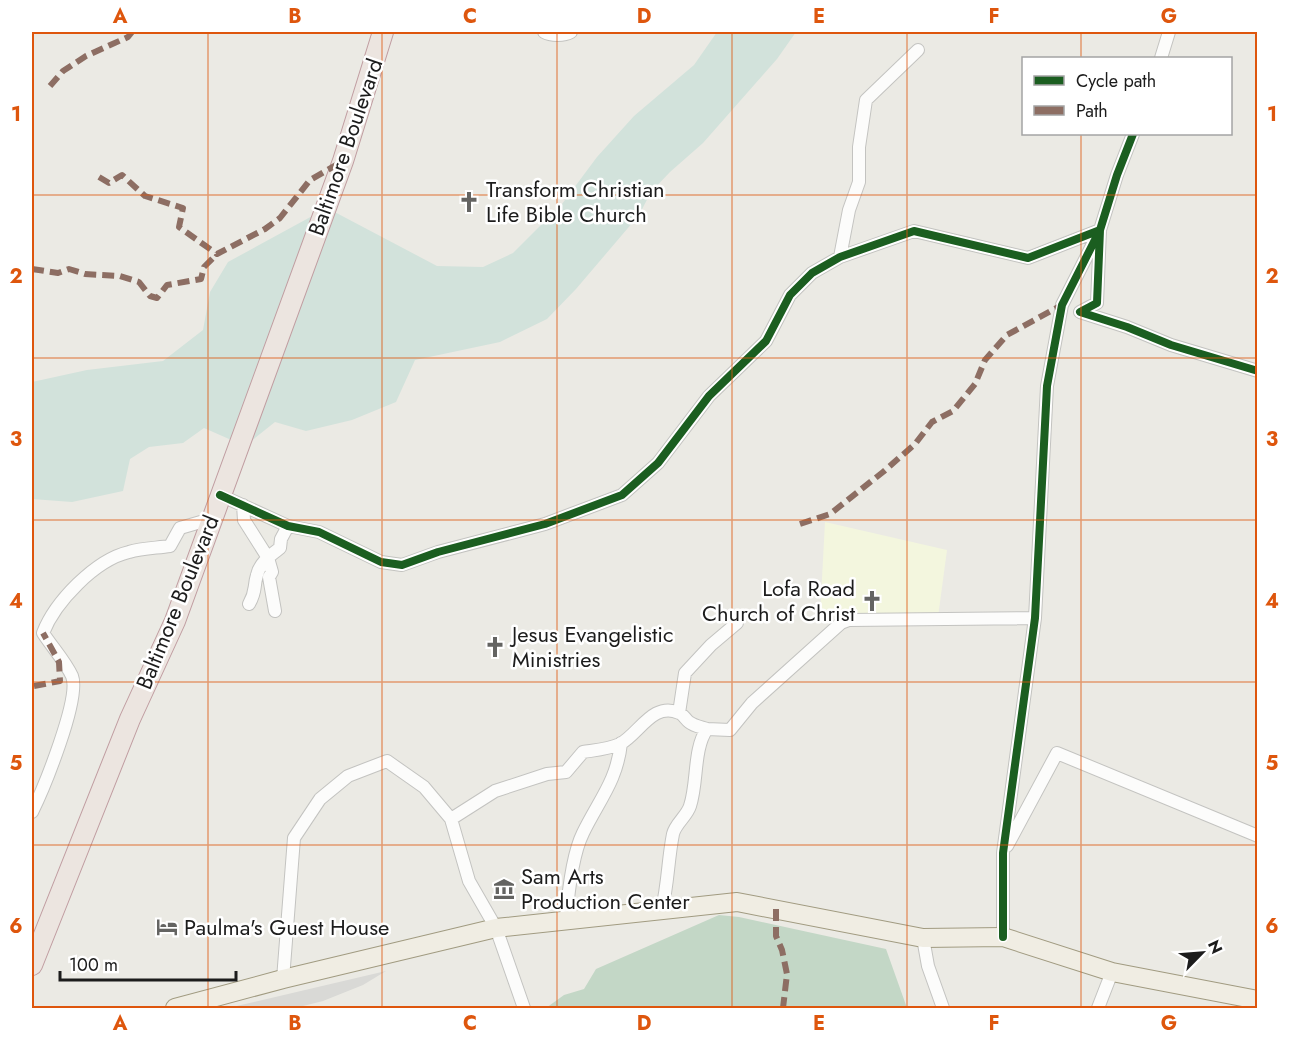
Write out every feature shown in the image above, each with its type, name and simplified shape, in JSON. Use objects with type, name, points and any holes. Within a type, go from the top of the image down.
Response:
[{"type":"highway","name":"Baltimore Boulevard","points":[[32,965],[37,941],[130,719],[175,621],[343,161],[383,32]]},
{"type":"main road","points":[[175,1008],[283,979],[496,928],[736,902],[923,939],[1003,937],[1113,972],[1257,1000]]},
{"type":"street","points":[[544,32],[565,35],[571,32]]},
{"type":"street","points":[[1161,57],[1169,32]]},
{"type":"street","points":[[840,257],[849,210],[859,182],[859,147],[866,100],[918,50]]},
{"type":"street","points":[[1003,937],[1003,853],[1035,618],[1047,386],[1062,305],[1100,230],[1133,135]]},
{"type":"street","points":[[220,495],[288,526],[319,532],[381,562],[402,565],[438,552],[545,524],[622,495],[658,463],[709,396],[766,341],[790,295],[812,273],[840,257],[914,231],[1028,258],[1100,230]]},
{"type":"street","points":[[1100,230],[1097,303],[1080,312],[1127,327],[1171,345],[1257,371]]},
{"type":"street","points":[[243,505],[244,520],[267,558],[272,572],[269,577],[275,611]]},
{"type":"street","points":[[32,812],[61,739],[71,705],[73,677],[43,633],[48,621],[76,585],[103,563],[128,552],[170,546],[180,528],[211,519]]},
{"type":"street","points":[[249,604],[256,592],[257,574],[267,558],[280,548],[288,526]]},
{"type":"street","points":[[451,819],[495,790],[547,774],[566,772],[583,752],[621,743],[654,713],[679,712],[690,724],[707,729],[730,730],[752,703],[849,620],[1035,618]]},
{"type":"street","points":[[679,712],[685,674],[711,645],[737,623]]},
{"type":"street","points":[[662,909],[674,831],[690,808],[698,768],[700,739],[707,729]]},
{"type":"street","points":[[566,920],[568,890],[572,882],[575,857],[582,835],[607,792],[619,764],[621,743]]},
{"type":"street","points":[[1003,853],[1057,753],[1257,836]]},
{"type":"street","points":[[283,979],[294,838],[320,799],[348,776],[387,761],[424,787],[451,819],[469,881],[496,928],[524,1008]]},
{"type":"street","points":[[923,939],[928,966],[943,1008]]},
{"type":"street","points":[[1098,1008],[1113,972]]},
{"type":"shaded area","points":[[717,32],[796,32],[777,59],[703,143],[651,192],[639,215],[576,289],[547,319],[500,342],[415,360],[396,402],[352,420],[306,431],[275,422],[245,446],[204,428],[183,443],[149,447],[130,459],[123,491],[72,502],[32,499],[32,382],[87,370],[163,361],[203,330],[210,292],[228,262],[327,208],[437,266],[483,267],[513,253],[562,204],[597,157],[634,116],[694,65]]},
{"type":"shaded area","points":[[825,522],[947,550],[938,617],[820,616]]},
{"type":"shaded area","points":[[719,915],[739,917],[886,949],[907,1008],[546,1008],[564,995],[584,989],[596,969]]},
{"type":"shaded area","points":[[386,971],[363,985],[323,1001],[295,1008],[228,1008]]},
{"type":"marked path","points":[[50,86],[63,71],[86,56],[128,37],[132,32]]},
{"type":"marked path","points":[[99,177],[109,183],[122,175],[145,196],[183,208],[179,227],[217,254],[265,229],[280,218],[310,180],[343,161]]},
{"type":"marked path","points":[[32,269],[58,273],[69,269],[85,274],[120,276],[139,282],[150,296],[157,298],[167,285],[201,279],[204,267],[217,254]]},
{"type":"marked path","points":[[800,524],[830,514],[883,472],[915,444],[932,422],[953,411],[975,384],[985,360],[1007,335],[1062,305]]},
{"type":"marked path","points":[[34,686],[60,681],[59,662],[43,633]]},
{"type":"marked path","points":[[776,909],[776,936],[782,950],[787,974],[783,1008]]},
{"type":"cycle path","points":[[1003,937],[1003,853],[1035,618],[1047,386],[1062,305],[1100,230],[1133,135]]},
{"type":"cycle path","points":[[220,495],[288,526],[319,532],[381,562],[402,565],[438,552],[545,524],[622,495],[658,463],[709,396],[766,341],[790,295],[812,273],[840,257],[914,231],[1028,258],[1100,230],[1097,303],[1080,312],[1127,327],[1171,345],[1258,371]]},
{"type":"place","name":"Transform Christian Life Bible Church","points":[[469,202]]},
{"type":"place","name":"Lofa Road Church of Christ","points":[[872,601]]},
{"type":"place","name":"Jesus Evangelistic Ministries","points":[[495,647]]},
{"type":"place","name":"Sam Arts Production Center","points":[[504,889]]},
{"type":"place","name":"Paulma's Guest House","points":[[167,927]]}]
